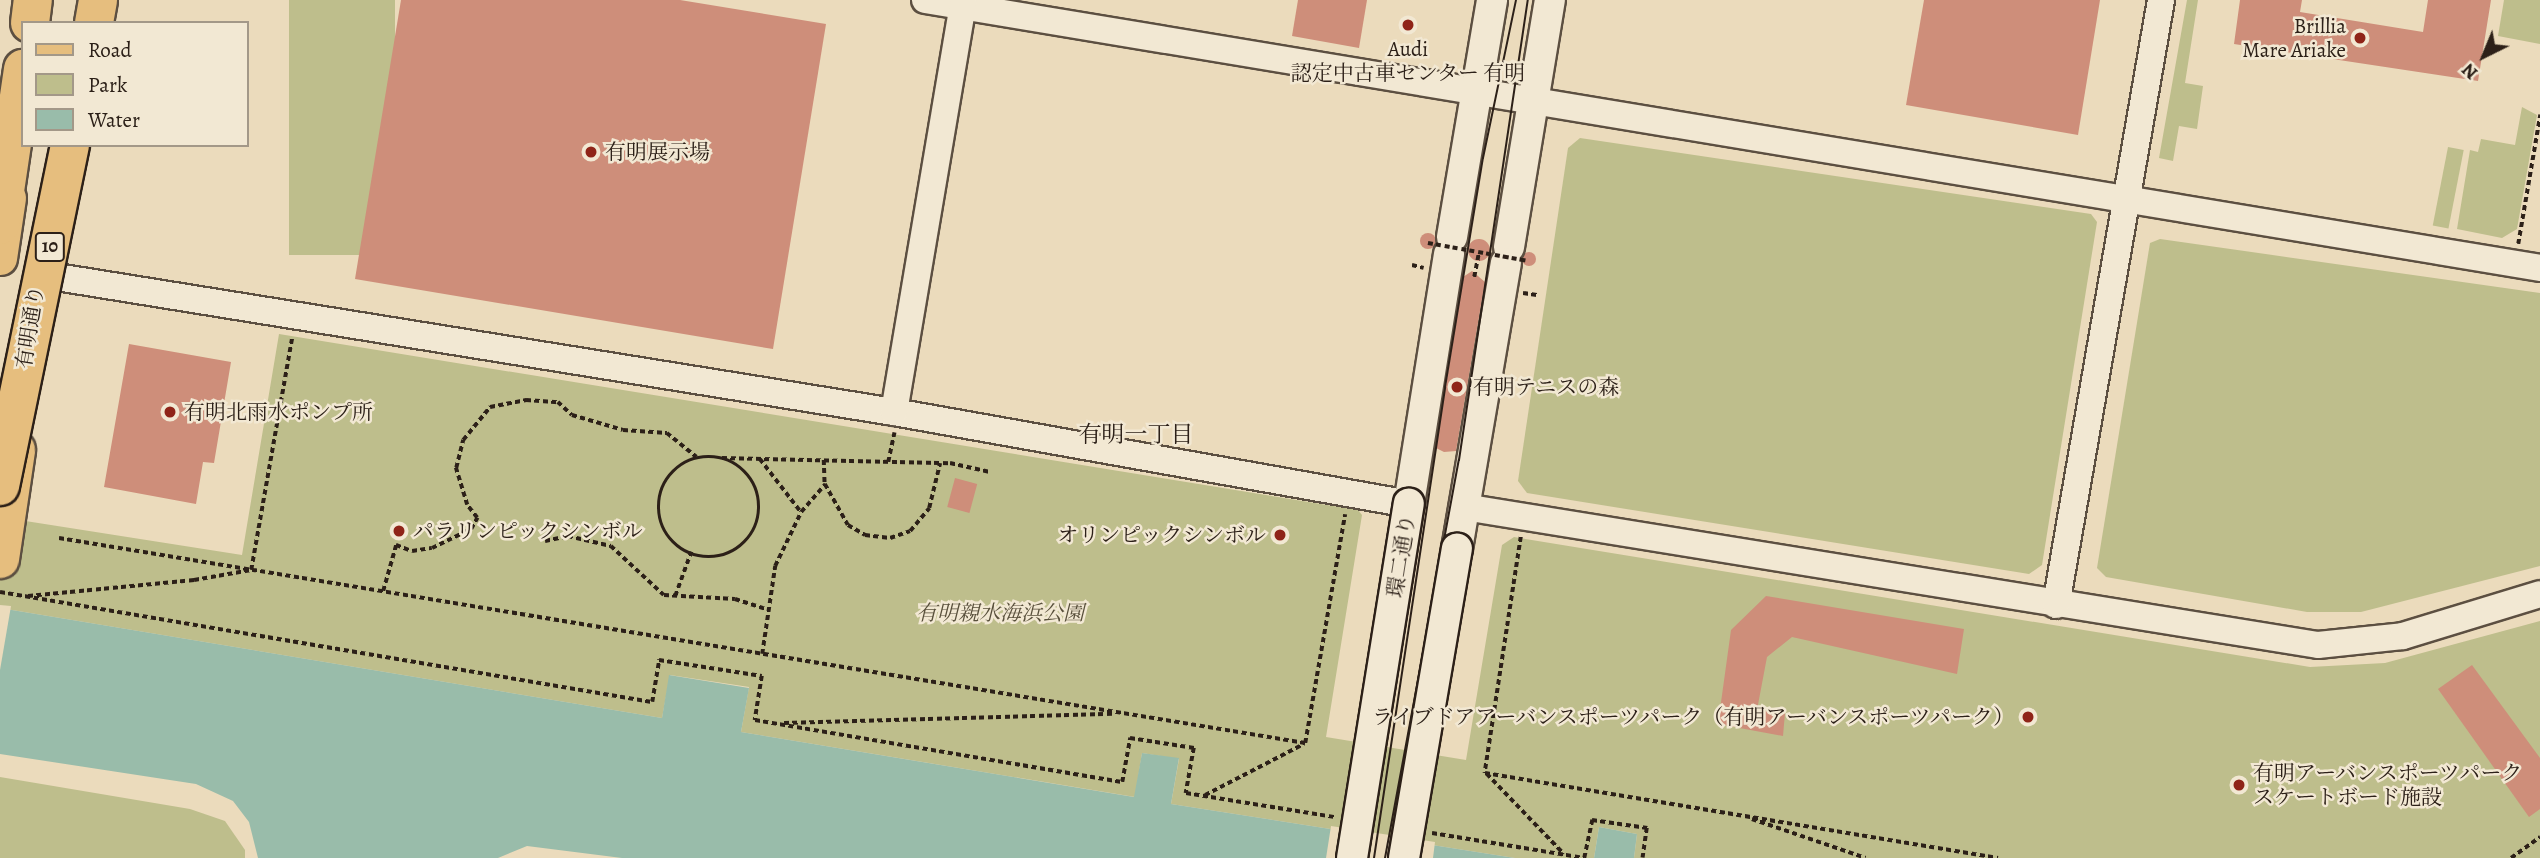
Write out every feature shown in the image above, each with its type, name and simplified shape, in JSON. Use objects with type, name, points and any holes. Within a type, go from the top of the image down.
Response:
[{"type":"highway","points":[[30,21],[33,0]]},
{"type":"highway","points":[[94,21],[98,0]]},
{"type":"highway","points":[[4,214],[21,84]]},
{"type":"highway","name":"10","points":[[0,486],[70,147]]},
{"type":"highway","name":"10","points":[[0,559],[30,348]]},
{"type":"main road","points":[[41,21],[46,0]]},
{"type":"main road","points":[[84,21],[88,0]]},
{"type":"main road","name":"環二通り","points":[[1352,858],[1409,504],[1443,244],[1476,92],[1492,0]]},
{"type":"main road","points":[[1404,858],[1550,0]]},
{"type":"main road","points":[[0,258],[4,214],[21,133]]},
{"type":"main road","name":"有明通り","points":[[0,509],[60,147]]},
{"type":"street","points":[[925,0],[963,3],[1532,103],[2129,197],[2540,268]]},
{"type":"street","points":[[2056,605],[2129,197],[2161,0]]},
{"type":"street","points":[[895,421],[963,3]]},
{"type":"street","points":[[38,274],[895,421],[1409,504]]},
{"type":"street","points":[[1464,507],[2056,605],[2318,645],[2403,636],[2540,594]]},
{"type":"path","points":[[2518,244],[2540,115]]},
{"type":"path","points":[[1443,244],[1506,256],[1474,277]]},
{"type":"path","points":[[251,570],[293,331]]},
{"type":"path","points":[[383,592],[396,545],[412,551],[432,548],[471,528],[477,517],[463,496],[456,468],[463,440],[490,407],[526,400],[558,402],[572,415],[597,423],[667,433],[697,457]]},
{"type":"path","points":[[888,462],[895,421]]},
{"type":"path","points":[[720,458],[745,472],[758,495],[760,517],[749,538],[729,555],[710,560],[679,547],[662,525],[658,502],[680,464],[697,457],[940,463],[990,472]]},
{"type":"path","points":[[760,459],[801,512]]},
{"type":"path","points":[[824,460],[825,484],[848,526],[865,535],[890,538],[910,531],[929,508],[940,463]]},
{"type":"path","points":[[762,654],[775,566],[801,512],[825,484]]},
{"type":"path","points":[[1305,743],[1346,505]]},
{"type":"path","points":[[1486,773],[1522,535]]},
{"type":"path","points":[[545,541],[568,536],[611,546],[664,595],[735,600],[769,610]]},
{"type":"path","points":[[59,538],[1305,743]]},
{"type":"path","points":[[675,596],[691,552]]},
{"type":"path","points":[[26,597],[194,580],[251,570]]},
{"type":"path","points":[[0,592],[652,702],[659,660],[762,676],[755,720],[1122,782],[1130,738],[1194,748],[1186,793],[1337,817]]},
{"type":"path","points":[[775,723],[1123,713]]},
{"type":"path","points":[[1203,796],[1305,743]]},
{"type":"path","points":[[1486,773],[1998,858]]},
{"type":"path","points":[[1486,773],[1564,854]]},
{"type":"path","points":[[1743,815],[1866,858]]},
{"type":"path","points":[[1431,832],[1584,858],[1592,820],[1647,828],[1643,858]]},
{"type":"path","points":[[2511,858],[2540,837]]},
{"type":"green space","points":[[289,0],[395,0],[395,255],[289,255]]},
{"type":"green space","points":[[2187,0],[2198,0],[2185,83],[2203,86],[2197,129],[2179,126],[2173,161],[2159,158]]},
{"type":"green space","points":[[2504,0],[2540,0],[2540,44],[2498,36]]},
{"type":"green space","points":[[2522,107],[2537,115],[2517,229],[2502,238],[2457,229],[2470,150],[2478,152],[2481,139],[2515,145]]},
{"type":"green space","points":[[1580,138],[2091,214],[2097,222],[2042,565],[2029,574],[1527,493],[1518,481],[1568,148]]},
{"type":"green space","points":[[2448,147],[2464,150],[2448,229],[2433,226]]},
{"type":"green space","points":[[2160,239],[2540,293],[2540,566],[2361,612],[2307,612],[2106,577],[2097,568],[2150,243]]},
{"type":"green space","name":"有明親水海浜公園","points":[[279,334],[1358,510],[1362,515],[1326,737],[1466,760],[1502,545],[1514,537],[2310,667],[2385,663],[2540,621],[2540,858],[1634,858],[1637,834],[1599,827],[1594,858],[1515,858],[1171,804],[1179,759],[1142,753],[1135,797],[741,732],[749,687],[670,675],[662,718],[0,608],[0,517],[242,555]]},
{"type":"green space","points":[[0,777],[190,809],[225,821],[245,850],[245,858],[0,858]]},
{"type":"water","points":[[0,608],[662,718],[669,675],[749,688],[741,732],[1134,797],[1142,753],[1179,758],[1171,804],[1515,858],[622,858],[527,846],[498,858],[258,858],[249,822],[233,801],[196,784],[0,754]]},
{"type":"water","points":[[1599,827],[1637,834],[1634,858],[1594,858]]},
{"type":"pier","points":[[0,605],[11,606],[0,670]]},
{"type":"pier","points":[[1331,826],[1435,842],[1433,858],[1326,858]]},
{"type":"building","name":"有明展示場","points":[[401,0],[680,0],[826,24],[773,349],[355,279]]},
{"type":"building","points":[[1298,0],[1367,0],[1359,48],[1292,36]]},
{"type":"building","points":[[1924,0],[2100,0],[2078,135],[1906,105]]},
{"type":"building","name":"Brillia Mare Ariake","points":[[2240,0],[2302,0],[2300,12],[2423,32],[2428,0],[2491,0],[2478,81],[2234,44]]},
{"type":"building","points":[[1425,233],[1431,233],[1436,241],[1434,247],[1425,249],[1420,244],[1420,238]]},
{"type":"building","points":[[1475,239],[1483,239],[1490,246],[1490,254],[1483,261],[1475,261],[1468,254],[1468,246]]},
{"type":"building","points":[[1526,252],[1532,252],[1536,259],[1532,266],[1526,266],[1522,262],[1522,256]]},
{"type":"building","points":[[1472,271],[1485,282],[1456,451],[1444,452],[1436,448],[1463,277]]},
{"type":"building","name":"有明北雨水ポンプ所","points":[[129,344],[231,362],[214,463],[203,462],[196,504],[104,487]]},
{"type":"building","points":[[955,478],[977,484],[969,513],[947,507]]},
{"type":"building","points":[[1766,596],[1964,629],[1957,674],[1792,637],[1767,657],[1757,710],[1785,713],[1783,736],[1718,724],[1731,630]]},
{"type":"building","points":[[2472,665],[2540,758],[2540,809],[2529,817],[2438,689]]},
{"type":"tram line","points":[[1374,858],[1445,387],[1483,158],[1516,0]]},
{"type":"tram line","points":[[1385,858],[1459,460],[1528,0]]},
{"type":"place","name":"Audi 認定中古車センター 有明","points":[[1408,25]]},
{"type":"place","name":"Brillia Mare Ariake","points":[[2360,38]]},
{"type":"place","name":"有明展示場","points":[[591,152]]},
{"type":"place","name":"有明テニスの森","points":[[1457,387]]},
{"type":"place","name":"有明北雨水ポンプ所","points":[[170,412]]},
{"type":"place","name":"パラリンピックシンボル","points":[[399,531]]},
{"type":"place","name":"オリンピックシンボル","points":[[1280,535]]},
{"type":"place","name":"ライブドアアーバンスポーツパーク（有明アーバンスポーツパーク）","points":[[2028,717]]},
{"type":"place","name":"有明アーバンスポーツパーク スケートボード施設","points":[[2239,785]]},
{"type":"district","name":"有明一丁目","points":[[1136,435]]}]
